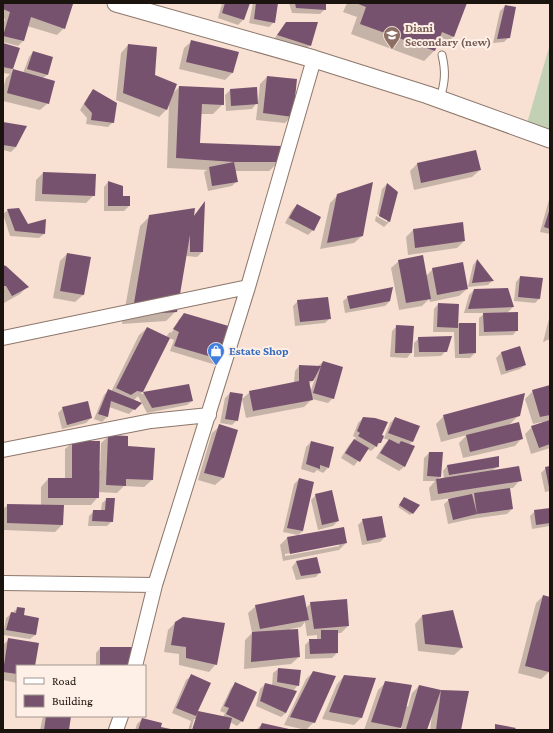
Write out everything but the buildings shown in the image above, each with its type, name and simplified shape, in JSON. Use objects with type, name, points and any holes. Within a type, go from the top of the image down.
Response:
[{"type":"street","points":[[116,3],[314,58],[550,139]]},
{"type":"street","points":[[135,665],[155,585],[248,287],[314,58]]},
{"type":"street","points":[[3,338],[248,287]]},
{"type":"street","points":[[3,450],[151,421],[209,415]]},
{"type":"street","points":[[3,583],[155,585]]},
{"type":"street","points":[[116,730],[121,717]]},
{"type":"lane","points":[[440,100],[444,86],[445,72],[442,55]]},
{"type":"green space","points":[[550,44],[550,134],[526,127]]},
{"type":"place","name":"Diani Secondary (new)","points":[[392,50]]},
{"type":"place","name":"Estate Shop","points":[[216,366]]}]
